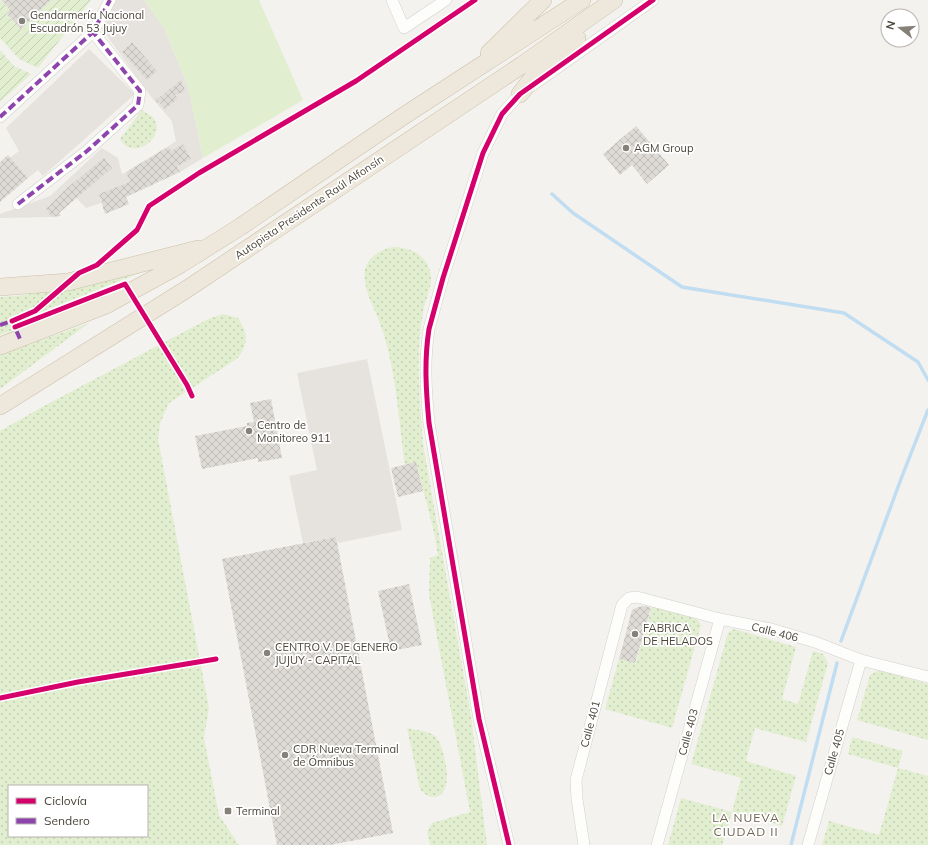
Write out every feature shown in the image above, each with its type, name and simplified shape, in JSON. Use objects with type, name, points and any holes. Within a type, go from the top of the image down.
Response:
[{"type":"highway","points":[[462,79],[543,0]]},
{"type":"highway","name":"Autopista Presidente Raúl Alfonsín","points":[[0,346],[106,305],[181,264],[402,117],[582,0]]},
{"type":"highway","points":[[520,94],[537,72],[598,20],[615,0]]},
{"type":"highway","name":"Autopista Presidente Raúl Alfonsín","points":[[0,406],[193,285],[615,0]]},
{"type":"highway","points":[[0,288],[79,280],[172,254],[210,246]]},
{"type":"street","points":[[0,117],[93,32],[110,0]]},
{"type":"street","points":[[392,0],[404,28],[446,0]]},
{"type":"street","points":[[509,845],[479,719],[429,423],[425,377],[425,350],[429,329],[474,178],[492,132],[502,114],[520,94],[653,0]]},
{"type":"street","points":[[18,204],[87,151],[138,105],[140,91],[93,32]]},
{"type":"street","name":"Calle 406","points":[[622,605],[629,598],[636,597],[815,642],[861,660],[928,677]]},
{"type":"street","name":"Calle 401","points":[[584,845],[577,799],[576,780],[622,605]]},
{"type":"street","name":"Calle 403","points":[[657,845],[720,619]]},
{"type":"street","name":"Calle 405","points":[[808,845],[861,660]]},
{"type":"shaded area","points":[[116,0],[144,0],[164,28],[188,87],[203,158],[180,172],[169,146],[176,141],[172,121],[152,98],[102,29]]},
{"type":"shaded area","points":[[89,49],[135,94],[43,176],[38,170],[28,178],[10,158],[19,151],[6,128]]},
{"type":"shaded area","points":[[102,148],[118,158],[122,174],[126,172],[134,193],[126,196],[99,194],[101,203],[86,208],[67,188],[46,209],[51,217],[0,218],[0,214],[50,196]]},
{"type":"shaded area","points":[[367,359],[402,530],[338,543],[336,537],[303,543],[289,476],[317,470],[297,373]]},
{"type":"green space","points":[[0,0],[6,5],[17,2],[6,13],[21,29],[51,0],[91,0],[38,68],[19,59],[0,38]]},
{"type":"green space","points":[[144,0],[259,0],[303,100],[203,158],[188,87],[164,28]]},
{"type":"green space","points":[[0,50],[14,66],[31,74],[0,102]]},
{"type":"green space","points":[[142,110],[154,119],[157,126],[156,133],[147,144],[140,148],[126,146],[120,139]]},
{"type":"green space","points":[[392,247],[404,248],[420,255],[428,265],[431,276],[430,287],[423,312],[419,345],[419,378],[423,444],[471,716],[487,845],[430,845],[427,832],[432,823],[470,812],[429,595],[430,558],[438,555],[434,532],[416,462],[405,465],[396,389],[392,370],[383,334],[368,293],[364,275],[367,264],[372,257],[383,250]]},
{"type":"green space","points":[[157,266],[11,324],[13,330],[0,335],[0,297],[60,290]]},
{"type":"green space","points":[[223,314],[238,318],[244,328],[246,338],[242,353],[238,358],[169,403],[160,423],[158,439],[209,708],[204,738],[219,815],[239,845],[0,845],[0,431],[208,319]]},
{"type":"green space","points":[[89,323],[0,389],[0,355]]},
{"type":"green space","points":[[652,606],[697,619],[701,625],[672,728],[605,709],[619,659],[636,663]]},
{"type":"green space","points":[[734,629],[796,647],[782,699],[798,704],[813,651],[823,654],[828,663],[806,742],[755,728],[746,761],[796,776],[782,826],[732,812],[741,778],[691,764],[728,633]]},
{"type":"green space","points":[[879,670],[928,684],[928,740],[857,720],[870,675]]},
{"type":"green space","points":[[407,728],[430,733],[436,737],[439,742],[445,760],[447,779],[442,794],[436,797],[427,795],[420,789]]},
{"type":"green space","points":[[852,737],[903,751],[898,768],[848,754]]},
{"type":"green space","points":[[898,768],[928,776],[928,845],[822,845],[829,821],[879,835]]},
{"type":"green space","points":[[681,798],[732,812],[722,845],[668,845]]},
{"type":"building","name":"Gendarmería Nacional Escuadrón 53 Jujuy","points":[[1,0],[51,0],[21,29],[6,13],[10,9]]},
{"type":"building","points":[[132,42],[157,71],[147,80],[122,52]]},
{"type":"building","points":[[181,80],[185,91],[175,95],[178,99],[165,109],[159,102],[157,103],[156,100]]},
{"type":"building","points":[[636,126],[669,165],[647,184],[632,165],[620,175],[603,154]]},
{"type":"building","points":[[183,144],[191,159],[177,166],[180,172],[126,197],[129,204],[105,214],[99,194],[130,182],[126,172],[169,146],[171,151]]},
{"type":"building","points":[[8,155],[28,178],[0,202],[0,162]]},
{"type":"building","points":[[104,158],[112,168],[59,213],[61,216],[51,217],[46,209],[67,188]]},
{"type":"building","name":"Centro de Monitoreo 911","points":[[271,399],[282,458],[258,462],[258,458],[202,469],[195,436],[247,426],[247,423],[254,422],[250,403]]},
{"type":"building","points":[[416,462],[423,491],[398,497],[391,468]]},
{"type":"building","points":[[336,537],[393,833],[330,845],[277,845],[222,559]]},
{"type":"building","points":[[409,584],[422,645],[391,651],[378,591]]},
{"type":"building","name":"FABRICA DE HELADOS","points":[[645,606],[651,608],[635,663],[619,659],[632,610]]},
{"type":"waterway","points":[[552,194],[573,213],[682,287],[844,313],[918,362],[928,380]]},
{"type":"waterway","points":[[841,641],[928,410]]},
{"type":"waterway","points":[[791,845],[837,663]]},
{"type":"marked path","points":[[0,117],[93,32],[110,0]]},
{"type":"marked path","points":[[18,204],[87,151],[138,105],[140,91],[93,32]]},
{"type":"marked path","points":[[0,325],[12,321],[20,339]]},
{"type":"cycle path","points":[[12,321],[35,311],[79,273],[97,265],[137,230],[149,206],[199,173],[356,81],[475,0]]},
{"type":"cycle path","points":[[509,845],[479,719],[429,423],[426,376],[426,353],[429,329],[443,278],[483,153],[502,114],[520,94],[653,0]]},
{"type":"cycle path","points":[[15,327],[125,284],[187,385],[192,396]]},
{"type":"cycle path","points":[[0,698],[78,682],[216,659]]},
{"type":"place","name":"Gendarmería Nacional Escuadrón 53 Jujuy","points":[[22,21]]},
{"type":"place","name":"AGM Group","points":[[626,148]]},
{"type":"place","name":"Centro de Monitoreo 911","points":[[249,431]]},
{"type":"place","name":"FABRICA DE HELADOS","points":[[635,634]]},
{"type":"place","name":"CENTRO V. DE GENERO JUJUY - CAPITAL","points":[[267,653]]},
{"type":"place","name":"CDR Nueva Terminal de Ómnibus","points":[[285,755]]},
{"type":"place","name":"Terminal","points":[[228,811]]},
{"type":"district","name":"LA NUEVA CIUDAD II","points":[[746,824]]}]
